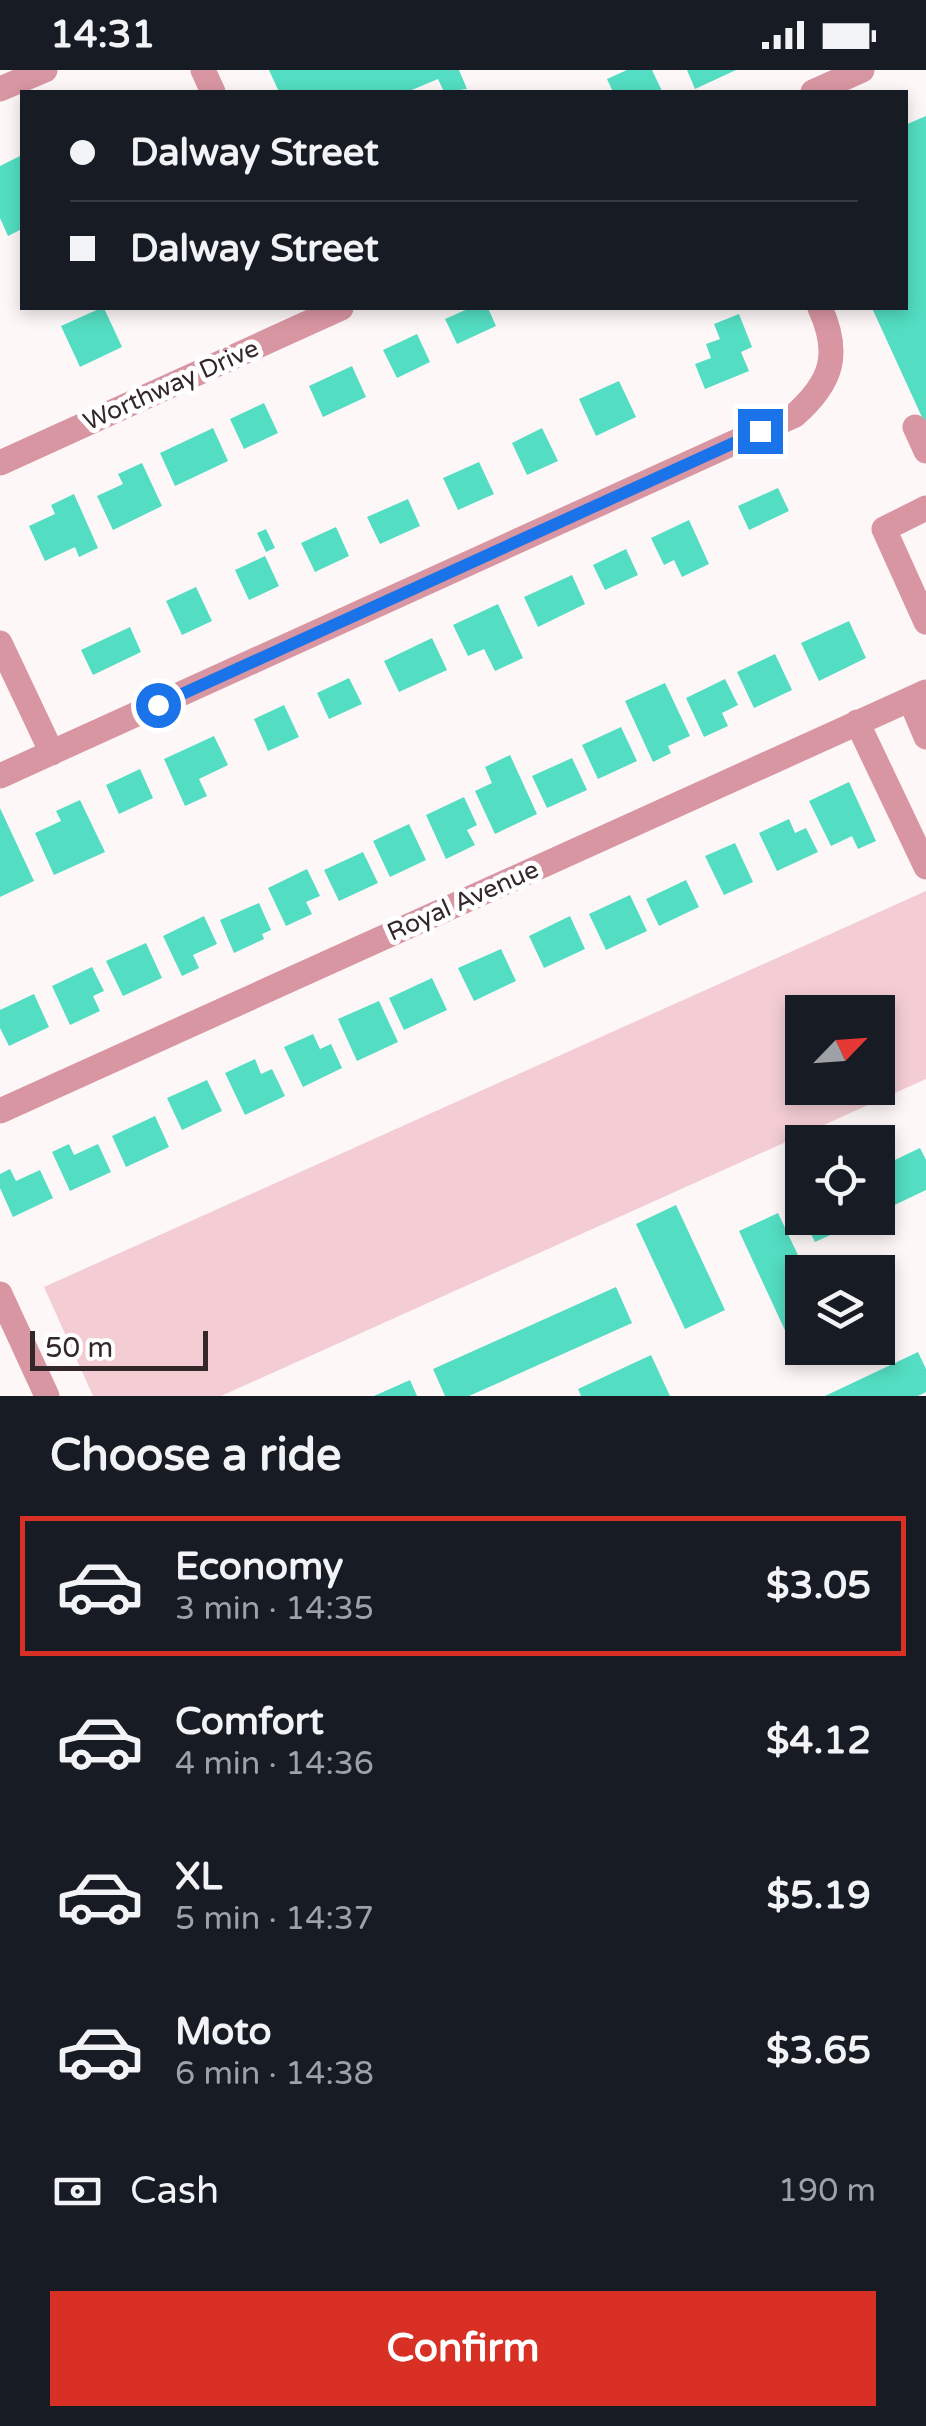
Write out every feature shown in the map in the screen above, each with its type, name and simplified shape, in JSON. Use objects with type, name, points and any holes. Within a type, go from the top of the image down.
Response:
[{"type":"street","points":[[0,89],[45,70]]},
{"type":"street","points":[[817,90],[862,70]]},
{"type":"street","points":[[0,776],[795,415],[816,396],[826,380],[831,353],[828,326],[821,310]]},
{"type":"street","name":"Worthway Drive","points":[[0,462],[312,314]]},
{"type":"street","points":[[926,508],[884,528],[926,622]]},
{"type":"street","points":[[0,643],[52,753]]},
{"type":"street","points":[[918,695],[926,737]]},
{"type":"street","name":"Royal Avenue","points":[[0,1112],[918,695]]},
{"type":"street","points":[[857,722],[926,868]]},
{"type":"street","points":[[0,1294],[47,1396]]},
{"type":"shaded area","points":[[926,891],[926,1079],[895,1093],[895,995],[785,995],[785,1105],[868,1105],[824,1125],[785,1125],[785,1142],[221,1396],[93,1396],[44,1287]]},
{"type":"building","points":[[269,70],[459,70],[467,89],[443,90],[438,79],[412,90],[278,90]]},
{"type":"building","points":[[627,70],[652,70],[662,90],[612,90],[607,79]]},
{"type":"building","points":[[687,70],[736,70],[695,89]]},
{"type":"building","points":[[926,116],[926,426],[873,310],[908,310],[908,124]]},
{"type":"building","points":[[20,156],[20,230],[8,236],[0,218],[0,166]]},
{"type":"building","points":[[105,310],[122,347],[80,367],[61,326]]},
{"type":"building","points":[[465,310],[489,310],[496,326],[457,344],[445,319]]},
{"type":"building","points":[[739,314],[752,347],[741,352],[749,371],[705,389],[695,364],[711,358],[706,344],[720,339],[714,324]]},
{"type":"building","points":[[417,334],[430,362],[397,378],[383,350]]},
{"type":"building","points":[[352,366],[366,397],[323,417],[309,386]]},
{"type":"building","points":[[619,381],[636,417],[596,436],[579,399]]},
{"type":"building","points":[[264,403],[278,433],[244,449],[230,419]]},
{"type":"building","points":[[213,428],[228,461],[175,486],[160,453]]},
{"type":"building","points":[[542,428],[558,461],[527,475],[512,443]]},
{"type":"building","points":[[479,462],[494,494],[458,510],[443,478]]},
{"type":"building","points":[[142,463],[162,506],[113,530],[97,496],[123,484],[118,474]]},
{"type":"building","points":[[778,488],[789,511],[749,530],[738,506]]},
{"type":"building","points":[[74,494],[98,548],[79,557],[75,547],[45,561],[29,526],[55,514],[51,505]]},
{"type":"building","points":[[408,499],[420,526],[380,544],[367,517]]},
{"type":"building","points":[[689,520],[709,564],[682,577],[674,560],[664,565],[651,538]]},
{"type":"building","points":[[336,527],[349,556],[315,572],[301,543]]},
{"type":"building","points":[[266,529],[275,548],[266,552],[257,533]]},
{"type":"building","points":[[626,549],[638,575],[605,590],[593,565]]},
{"type":"building","points":[[265,556],[279,586],[249,600],[235,570]]},
{"type":"building","points":[[572,575],[585,604],[538,627],[524,597]]},
{"type":"building","points":[[196,587],[212,621],[182,635],[166,601]]},
{"type":"building","points":[[498,604],[523,658],[495,671],[484,649],[468,656],[453,625]]},
{"type":"building","points":[[849,621],[866,658],[819,681],[801,643]]},
{"type":"building","points":[[130,627],[141,652],[93,675],[81,650]]},
{"type":"building","points":[[432,638],[447,670],[399,692],[384,661]]},
{"type":"building","points":[[775,654],[792,690],[754,708],[737,672]]},
{"type":"building","points":[[349,678],[362,704],[329,719],[317,693]]},
{"type":"building","points":[[725,679],[738,705],[722,713],[728,726],[704,737],[686,698]]},
{"type":"building","points":[[665,683],[690,736],[668,746],[671,753],[653,762],[625,701]]},
{"type":"building","points":[[284,705],[299,737],[268,751],[254,719]]},
{"type":"building","points":[[621,727],[637,761],[598,779],[582,745]]},
{"type":"building","points":[[214,736],[228,765],[199,779],[207,796],[185,806],[164,759]]},
{"type":"building","points":[[510,755],[537,814],[495,834],[475,791],[492,783],[485,767]]},
{"type":"building","points":[[572,758],[587,790],[547,808],[532,776]]},
{"type":"building","points":[[140,769],[153,798],[119,814],[106,785]]},
{"type":"building","points":[[849,782],[876,841],[858,849],[852,836],[831,846],[809,801]]},
{"type":"building","points":[[464,797],[477,825],[467,830],[475,845],[446,859],[426,815]]},
{"type":"building","points":[[80,800],[105,852],[54,875],[35,833],[61,821],[56,811]]},
{"type":"building","points":[[0,808],[34,881],[0,897]]},
{"type":"building","points":[[789,819],[795,833],[806,828],[818,852],[777,871],[759,833]]},
{"type":"building","points":[[409,824],[426,860],[390,877],[373,841]]},
{"type":"building","points":[[735,843],[753,882],[724,895],[705,856]]},
{"type":"building","points":[[363,852],[378,883],[339,901],[324,870]]},
{"type":"building","points":[[307,869],[320,896],[306,902],[312,914],[286,926],[268,888]]},
{"type":"building","points":[[686,880],[699,907],[659,926],[646,899]]},
{"type":"building","points":[[630,895],[647,931],[606,950],[589,914]]},
{"type":"building","points":[[259,903],[271,930],[262,934],[264,939],[234,953],[220,920]]},
{"type":"building","points":[[204,916],[217,944],[193,955],[199,968],[182,976],[163,936]]},
{"type":"building","points":[[570,916],[585,949],[544,968],[529,936]]},
{"type":"building","points":[[146,943],[162,978],[123,996],[106,961]]},
{"type":"building","points":[[501,949],[516,981],[474,1001],[458,968]]},
{"type":"building","points":[[92,967],[104,991],[93,996],[100,1011],[70,1025],[52,986]]},
{"type":"building","points":[[432,978],[447,1010],[404,1030],[389,998]]},
{"type":"building","points":[[34,994],[49,1027],[9,1046],[0,1028],[0,1010]]},
{"type":"building","points":[[379,1001],[398,1042],[357,1061],[338,1019]]},
{"type":"building","points":[[313,1034],[320,1049],[331,1044],[342,1068],[303,1087],[284,1047]]},
{"type":"building","points":[[255,1059],[261,1074],[272,1069],[285,1096],[245,1115],[225,1073]]},
{"type":"building","points":[[207,1080],[222,1111],[182,1130],[167,1098]]},
{"type":"building","points":[[155,1116],[169,1147],[126,1167],[112,1136]]},
{"type":"building","points":[[69,1144],[74,1155],[98,1144],[111,1172],[70,1191],[52,1152]]},
{"type":"building","points":[[920,1148],[926,1160],[926,1190],[895,1205],[895,1160]]},
{"type":"building","points":[[10,1169],[16,1181],[40,1170],[53,1198],[13,1217],[0,1188],[0,1174]]},
{"type":"building","points":[[676,1205],[725,1310],[685,1329],[636,1224]]},
{"type":"building","points":[[778,1213],[785,1235],[798,1255],[785,1255],[785,1330],[739,1231]]},
{"type":"building","points":[[812,1235],[830,1235],[815,1242]]},
{"type":"building","points":[[616,1287],[632,1323],[469,1396],[445,1396],[433,1369]]},
{"type":"building","points":[[918,1352],[926,1369],[926,1392],[918,1396],[825,1396],[895,1365]]},
{"type":"building","points":[[651,1355],[670,1396],[581,1396],[578,1389]]},
{"type":"building","points":[[410,1380],[417,1396],[374,1396]]},
{"type":"route","points":[[158,705],[760,431]]}]
